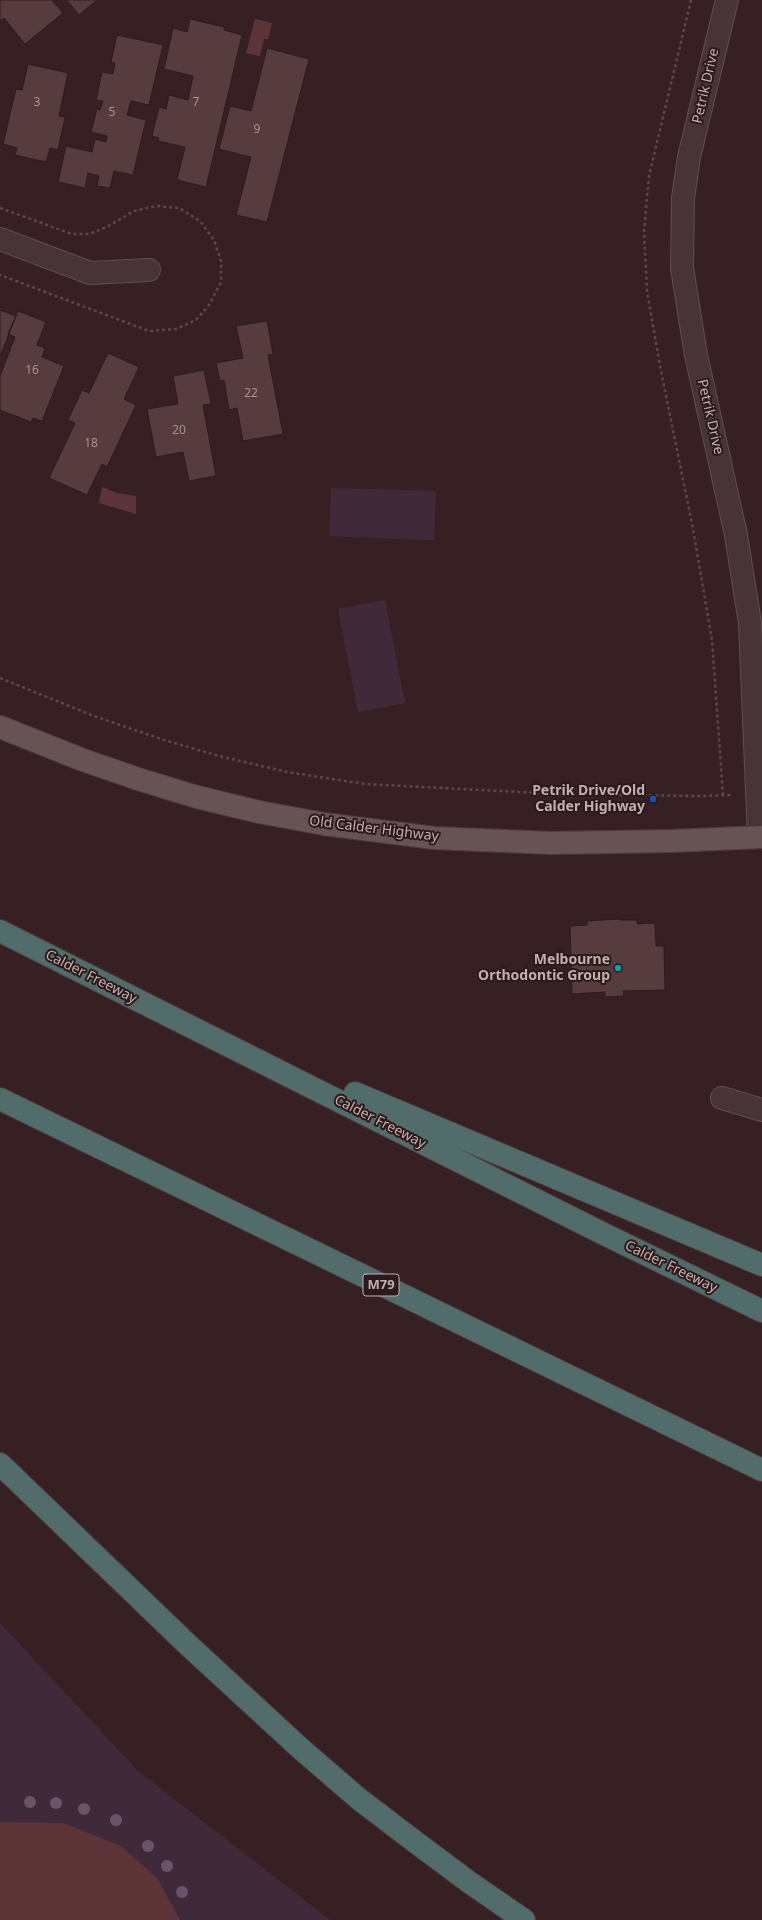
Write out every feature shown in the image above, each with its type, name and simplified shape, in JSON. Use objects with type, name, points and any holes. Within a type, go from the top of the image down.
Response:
[{"type":"highway","name":"Calder Freeway","points":[[0,931],[602,1234],[762,1311]]},
{"type":"highway","points":[[25,943],[396,1112],[762,1265]]},
{"type":"highway","name":"M79","points":[[0,1099],[762,1470]]},
{"type":"highway","points":[[0,1464],[186,1644],[359,1799],[469,1882],[524,1920]]},
{"type":"main road","name":"Old Calder Highway","points":[[0,727],[83,760],[160,786],[258,812],[324,824],[434,838],[551,843],[679,841],[760,837]]},
{"type":"street","name":"Petrik Drive","points":[[726,0],[689,157],[682,198],[682,268],[696,355],[736,535],[750,623],[760,837]]},
{"type":"street","points":[[0,239],[90,273],[149,270]]},
{"type":"street","points":[[722,1098],[762,1110]]},
{"type":"path","points":[[0,678],[94,716],[171,742],[287,772],[365,784],[566,794],[698,796],[758,794]]},
{"type":"shaded area","points":[[255,19],[272,23],[268,39],[264,39],[260,56],[246,53]]},
{"type":"shaded area","points":[[102,487],[117,493],[136,496],[136,514],[99,503]]},
{"type":"shaded area","points":[[331,488],[436,491],[434,540],[329,536]]},
{"type":"shaded area","points":[[385,600],[405,703],[358,712],[338,609]]},
{"type":"shaded area","points":[[0,1623],[138,1771],[330,1920],[0,1920]]},
{"type":"shaded area","points":[[0,1822],[63,1823],[121,1846],[157,1878],[180,1920],[0,1920]]},
{"type":"building","points":[[0,0],[52,0],[63,13],[25,44],[4,18],[0,21]]},
{"type":"building","points":[[67,0],[97,0],[79,15]]},
{"type":"building","points":[[190,19],[224,27],[224,30],[242,35],[206,187],[177,180],[185,147],[158,141],[159,138],[152,136],[159,107],[166,109],[169,95],[188,100],[193,76],[164,69],[173,28],[187,32]]},
{"type":"building","points":[[117,35],[163,45],[149,105],[131,101],[127,115],[146,120],[133,175],[114,171],[110,188],[97,186],[99,176],[88,173],[85,188],[58,182],[66,146],[92,152],[95,139],[106,142],[107,136],[91,132],[97,109],[100,110],[103,101],[96,100],[102,72],[113,74],[115,63],[111,62]]},
{"type":"building","points":[[267,48],[309,59],[267,222],[236,215],[251,157],[219,149],[230,106],[251,111]]},
{"type":"building","points":[[28,64],[68,73],[59,116],[65,117],[58,150],[50,148],[46,162],[15,155],[17,148],[3,144],[16,89],[22,90]]},
{"type":"building","points":[[0,310],[16,316],[1,354],[0,353]]},
{"type":"building","points":[[18,311],[46,322],[37,345],[45,348],[42,357],[64,366],[42,421],[33,418],[31,422],[0,410],[0,376],[15,337],[8,334]]},
{"type":"building","points":[[267,321],[273,354],[268,355],[283,434],[243,441],[237,408],[229,410],[224,380],[220,381],[216,363],[243,358],[236,326]]},
{"type":"building","points":[[108,353],[139,367],[124,399],[136,405],[107,467],[102,464],[87,495],[49,478],[75,423],[68,420],[82,390],[89,393]]},
{"type":"building","points":[[204,370],[211,404],[203,405],[216,476],[189,481],[183,452],[156,457],[147,409],[178,404],[173,376]]},
{"type":"building","name":"Melbourne Orthodontic Group","points":[[620,919],[637,920],[637,924],[655,923],[656,946],[664,946],[665,990],[623,991],[624,996],[605,997],[605,992],[572,994],[570,926],[587,925],[587,921]]},
{"type":"place","name":"Petrik Drive/Old Calder Highway","points":[[653,799]]},
{"type":"place","name":"Melbourne Orthodontic Group","points":[[618,968]]}]
